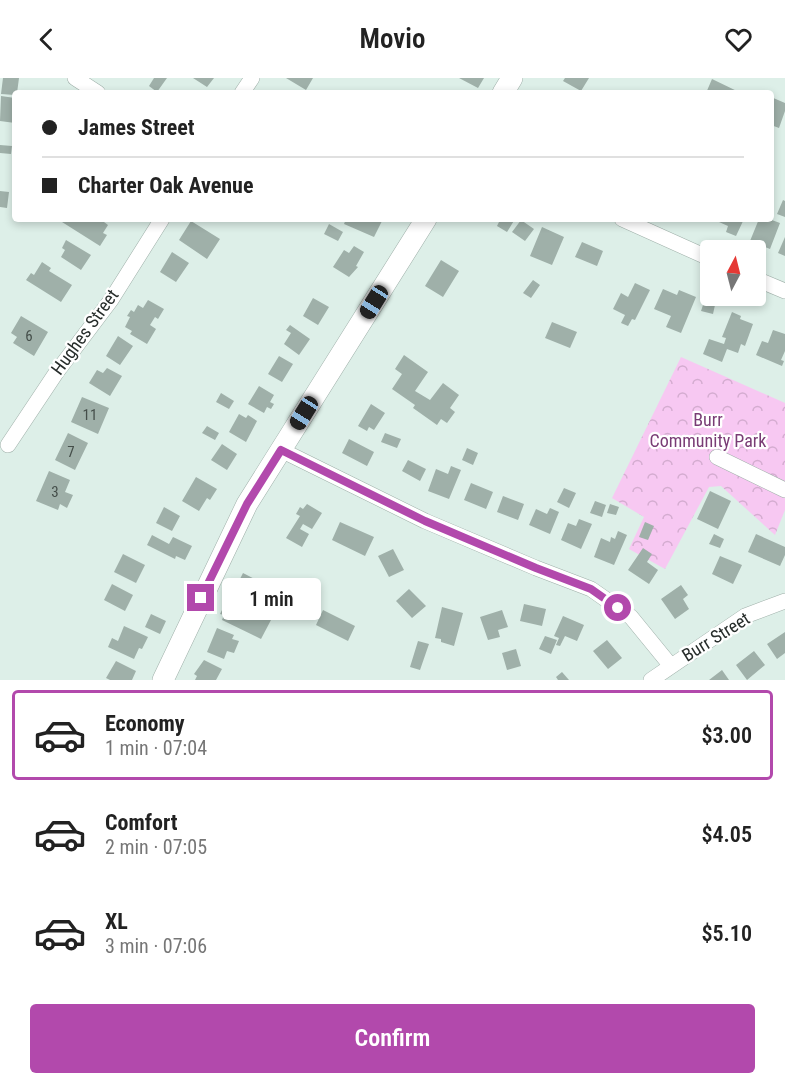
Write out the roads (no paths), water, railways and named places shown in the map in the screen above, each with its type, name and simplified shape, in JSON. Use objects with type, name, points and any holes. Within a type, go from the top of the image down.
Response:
[{"type":"street","points":[[75,78],[93,90]]},
{"type":"street","name":"Hughes Street","points":[[8,445],[56,373],[111,300],[160,222]]},
{"type":"street","points":[[163,680],[247,504],[424,222]]},
{"type":"street","points":[[628,222],[700,254]]},
{"type":"street","points":[[766,283],[785,291]]},
{"type":"street","points":[[281,450],[425,521],[591,589],[631,617],[670,666]]},
{"type":"street","points":[[717,457],[785,490]]},
{"type":"street","name":"Burr Street","points":[[651,680],[745,616],[785,601]]},
{"type":"park label","name":"Burr Community Park","points":[[708,430]]}]
